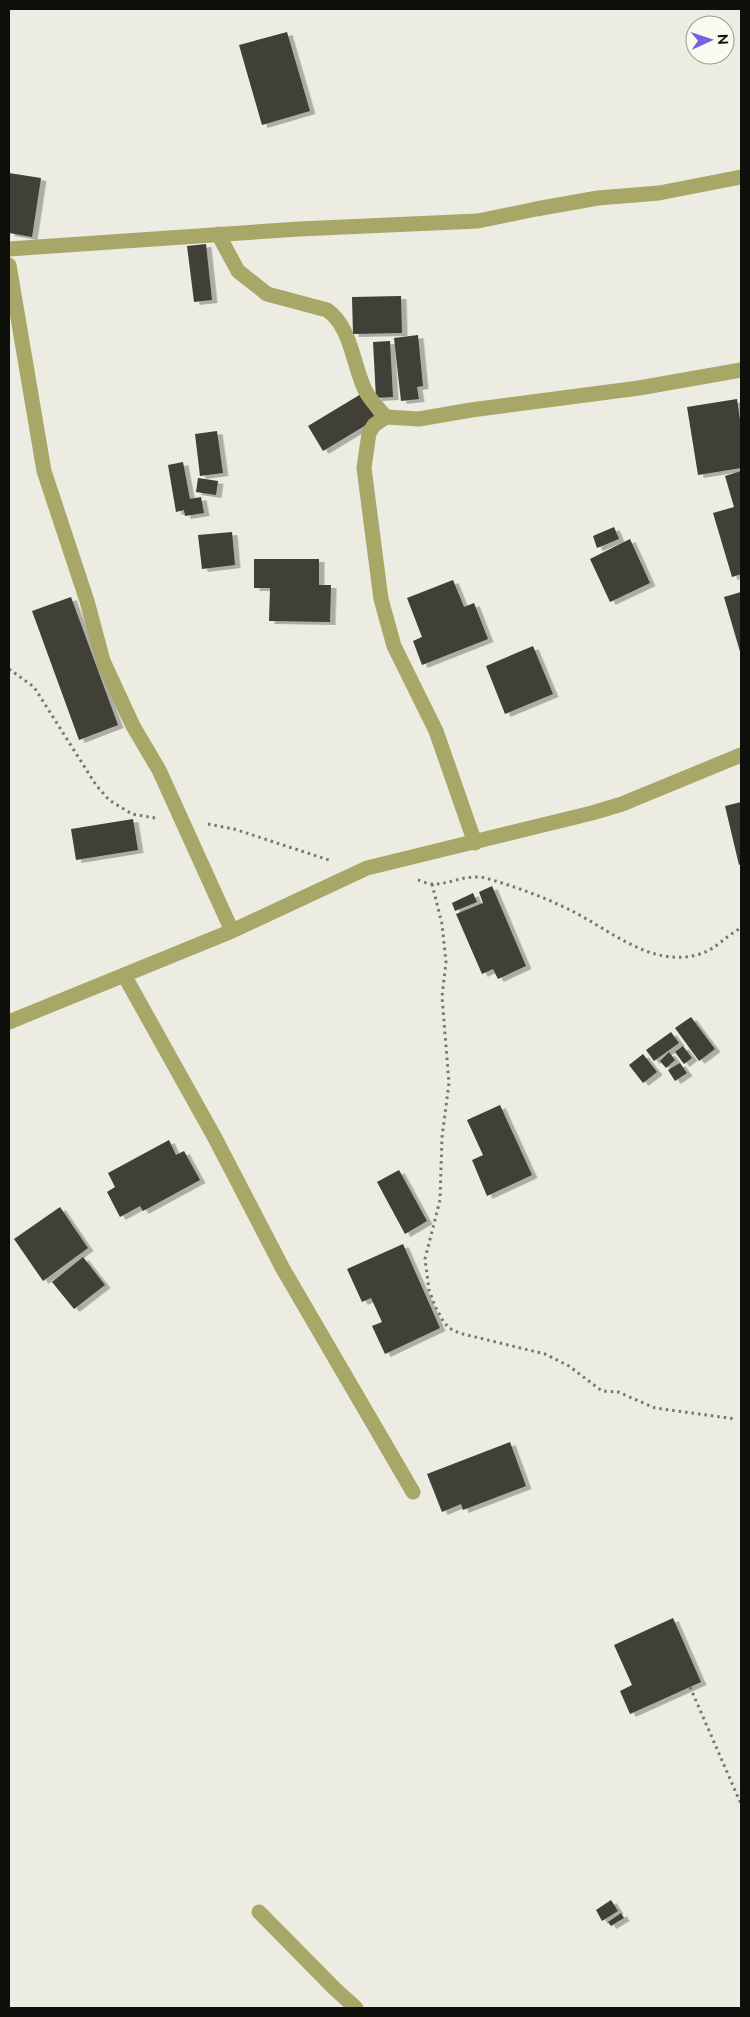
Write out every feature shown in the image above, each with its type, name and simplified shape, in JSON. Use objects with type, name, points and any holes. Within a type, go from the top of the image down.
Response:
[{"type":"street","points":[[9,249],[218,234],[478,222],[598,198],[659,193],[741,177]]},
{"type":"street","points":[[218,234],[238,272],[267,294],[328,310],[336,316],[347,339],[365,391],[386,417]]},
{"type":"street","points":[[9,265],[44,471],[87,601],[103,661],[132,726],[159,770],[232,930]]},
{"type":"street","points":[[475,843],[436,731],[394,646],[381,599],[364,468],[369,434],[374,425],[386,417],[419,418],[639,388],[741,370]]},
{"type":"street","points":[[9,1022],[232,930],[367,868],[475,843],[622,804],[741,755]]},
{"type":"street","points":[[124,975],[215,1138],[283,1268],[413,1492]]},
{"type":"street","points":[[259,1912],[356,2008]]},
{"type":"path","points":[[9,669],[34,687],[96,784],[109,800],[132,814],[213,824],[340,864],[367,868]]},
{"type":"path","points":[[410,878],[432,884],[463,878],[486,878],[540,896],[572,911],[616,938],[673,958],[696,955],[710,950],[741,928]]},
{"type":"path","points":[[432,884],[442,924],[446,962],[442,997],[449,1083],[442,1137],[440,1200],[424,1259],[429,1290],[443,1321],[449,1328],[459,1333],[545,1354],[569,1366],[587,1382],[602,1391],[618,1392],[655,1408],[736,1419]]},
{"type":"path","points":[[690,1687],[741,1804]]},
{"type":"building","points":[[287,32],[310,111],[262,125],[239,45]]},
{"type":"building","points":[[9,173],[41,178],[32,237],[9,233]]},
{"type":"building","points":[[206,244],[212,300],[194,302],[187,246]]},
{"type":"building","points":[[401,296],[402,333],[353,334],[352,297]]},
{"type":"building","points":[[418,335],[423,386],[417,387],[419,399],[401,401],[394,338]]},
{"type":"building","points":[[390,341],[393,397],[376,398],[373,342]]},
{"type":"building","points":[[361,394],[376,419],[323,451],[308,426]]},
{"type":"building","points":[[737,399],[741,427],[741,468],[698,475],[687,407]]},
{"type":"building","points":[[217,431],[223,473],[200,476],[195,434]]},
{"type":"building","points":[[183,462],[190,499],[201,497],[204,513],[185,516],[184,510],[176,512],[168,465]]},
{"type":"building","points":[[741,471],[741,574],[732,577],[713,513],[734,507],[725,476]]},
{"type":"building","points":[[198,478],[218,481],[216,495],[196,492]]},
{"type":"building","points":[[614,527],[619,539],[597,548],[593,536]]},
{"type":"building","points":[[232,532],[235,565],[202,569],[198,535]]},
{"type":"building","points":[[630,539],[650,583],[610,602],[590,559]]},
{"type":"building","points":[[254,559],[319,559],[319,585],[331,585],[330,622],[269,621],[270,588],[254,588]]},
{"type":"building","points":[[453,580],[464,607],[474,603],[488,639],[422,665],[413,641],[422,637],[407,598]]},
{"type":"building","points":[[741,592],[741,655],[724,597]]},
{"type":"building","points":[[71,597],[118,725],[79,740],[32,611]]},
{"type":"building","points":[[533,646],[553,694],[505,714],[486,666]]},
{"type":"building","points":[[741,802],[741,864],[739,865],[725,806]]},
{"type":"building","points":[[133,819],[138,850],[76,860],[71,829]]},
{"type":"building","points":[[492,886],[526,966],[498,979],[493,969],[482,974],[456,914],[483,903],[479,892]]},
{"type":"building","points":[[473,893],[477,902],[455,911],[452,903]]},
{"type":"building","points":[[691,1017],[715,1049],[699,1061],[675,1028]]},
{"type":"building","points":[[671,1032],[679,1043],[654,1061],[646,1050]]},
{"type":"building","points":[[683,1046],[692,1058],[684,1064],[675,1052]]},
{"type":"building","points":[[669,1052],[675,1060],[666,1068],[660,1061]]},
{"type":"building","points":[[643,1054],[657,1072],[643,1083],[629,1065]]},
{"type":"building","points":[[680,1063],[687,1073],[675,1081],[668,1070]]},
{"type":"building","points":[[500,1105],[532,1175],[487,1196],[472,1160],[483,1155],[467,1120]]},
{"type":"building","points":[[169,1140],[176,1155],[184,1151],[200,1180],[143,1211],[140,1206],[120,1217],[107,1192],[115,1187],[108,1173]]},
{"type":"building","points":[[399,1170],[427,1221],[405,1234],[377,1182]]},
{"type":"building","points":[[60,1207],[88,1248],[43,1281],[14,1239]]},
{"type":"building","points":[[403,1244],[440,1328],[385,1354],[372,1326],[382,1322],[371,1298],[362,1302],[347,1269]]},
{"type":"building","points":[[83,1257],[105,1285],[74,1309],[52,1282]]},
{"type":"building","points":[[510,1442],[526,1486],[463,1510],[461,1504],[442,1512],[427,1474]]},
{"type":"building","points":[[673,1618],[701,1682],[630,1714],[620,1691],[632,1685],[614,1645]]},
{"type":"building","points":[[611,1900],[618,1911],[602,1921],[596,1910]]},
{"type":"building","points":[[621,1913],[624,1918],[611,1926],[608,1922]]}]
